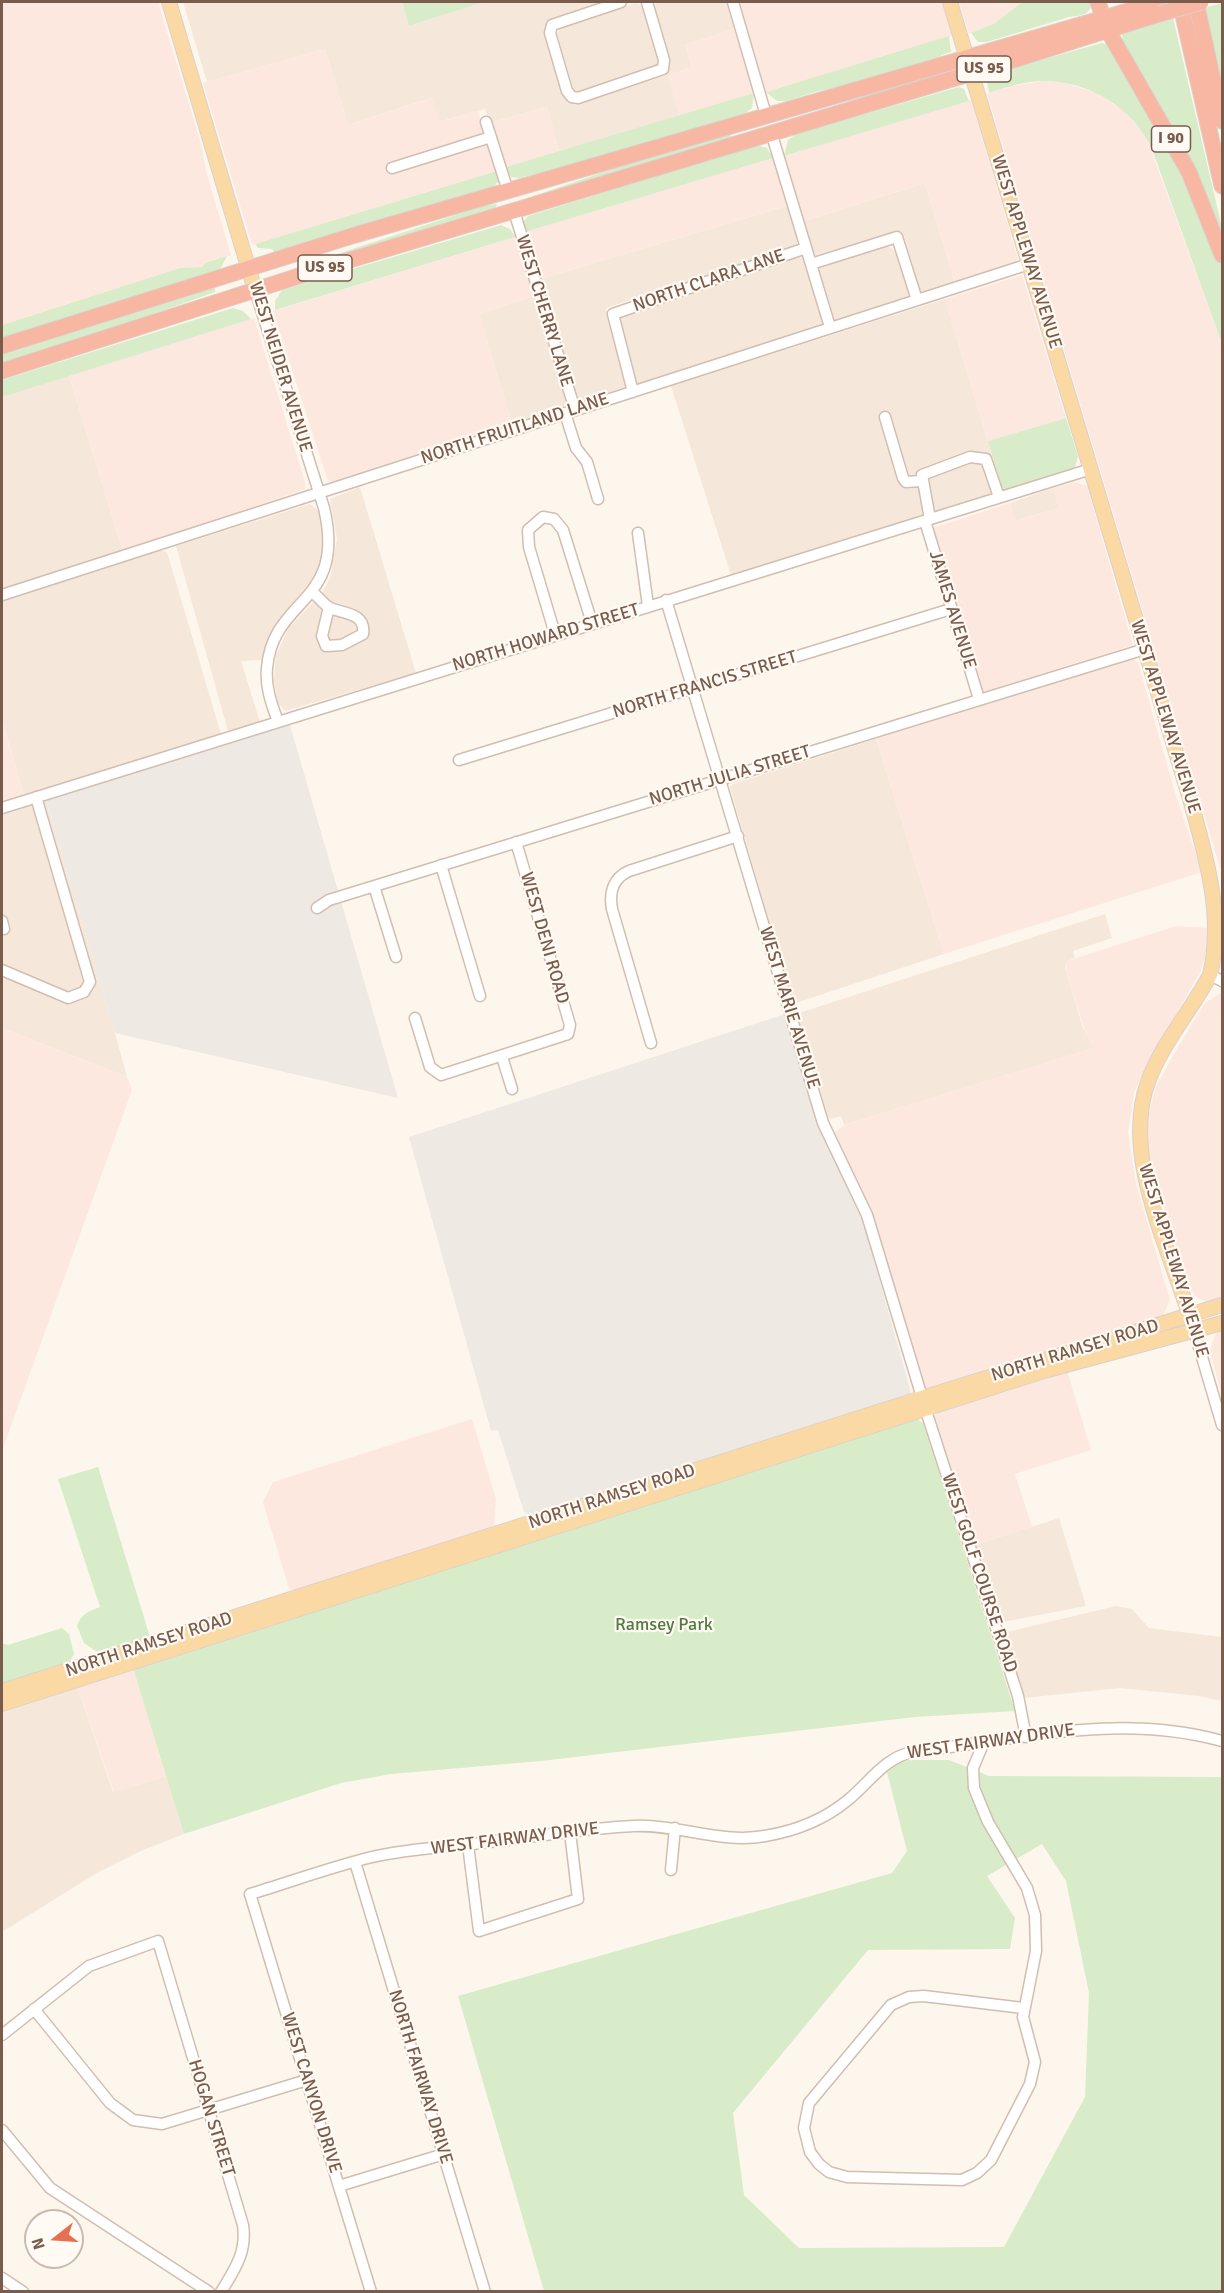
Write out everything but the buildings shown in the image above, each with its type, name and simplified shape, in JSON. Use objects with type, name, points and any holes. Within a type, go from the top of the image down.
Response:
[{"type":"highway","points":[[1098,2],[1105,23]]},
{"type":"highway","name":"I 90","points":[[1180,2],[1222,186]]},
{"type":"highway","points":[[1196,2],[1222,121]]},
{"type":"highway","name":"US 95","points":[[2,370],[771,132],[972,73],[1105,23],[1158,6],[1201,2]]},
{"type":"highway","name":"US 95","points":[[2,346],[249,268],[540,181],[967,58],[1105,23]]},
{"type":"highway","name":"I 90","points":[[1105,23],[1189,172],[1222,255]]},
{"type":"highway","points":[[771,132],[779,118],[794,107]]},
{"type":"highway","points":[[739,142],[763,127],[766,116]]},
{"type":"highway","points":[[514,211],[516,200],[540,181]]},
{"type":"highway","points":[[486,220],[499,212],[508,191]]},
{"type":"main road","name":"WEST NEIDER AVENUE","points":[[169,2],[255,290]]},
{"type":"main road","name":"WEST APPLEWAY AVENUE","points":[[950,2],[1214,885],[1220,925],[1216,959],[1209,975],[1154,1066],[1139,1113],[1139,1147],[1145,1176],[1194,1330]]},
{"type":"main road","name":"NORTH RAMSEY ROAD","points":[[2,1704],[1222,1305]]},
{"type":"main road","name":"NORTH RAMSEY ROAD","points":[[2,1691],[924,1404],[1222,1323]]},
{"type":"street","points":[[621,2],[552,25],[550,33],[567,91],[572,97],[578,98],[663,69],[664,60],[647,2]]},
{"type":"street","points":[[733,2],[766,116]]},
{"type":"street","points":[[486,122],[508,191]]},
{"type":"street","points":[[771,132],[830,327]]},
{"type":"street","points":[[392,168],[491,138]]},
{"type":"street","name":"WEST CHERRY LANE","points":[[514,211],[570,411],[576,448],[587,462],[598,500]]},
{"type":"street","points":[[811,264],[897,237],[917,300]]},
{"type":"street","name":"NORTH CLARA LANE","points":[[633,392],[613,314],[806,248]]},
{"type":"street","name":"NORTH FRUITLAND LANE","points":[[2,595],[1029,264]]},
{"type":"street","name":"WEST NEIDER AVENUE","points":[[255,290],[328,524],[327,564],[312,592],[290,615],[271,649],[267,669],[267,687],[278,722]]},
{"type":"street","points":[[885,417],[906,482],[921,481],[925,473],[970,457],[981,456],[990,466],[999,497]]},
{"type":"street","name":"NORTH HOWARD STREET","points":[[2,808],[1090,469]]},
{"type":"street","name":"JAMES AVENUE","points":[[921,481],[927,520],[979,699]]},
{"type":"street","points":[[555,634],[529,547],[528,530],[543,517],[554,519],[563,530],[592,623]]},
{"type":"street","points":[[638,533],[648,606]]},
{"type":"street","points":[[312,592],[329,607]]},
{"type":"street","name":"WEST MARIE AVENUE","points":[[666,600],[823,1123],[863,1202],[924,1404]]},
{"type":"street","name":"NORTH FRANCIS STREET","points":[[459,760],[951,609]]},
{"type":"street","name":"NORTH JULIA STREET","points":[[317,908],[329,900],[1145,649]]},
{"type":"street","points":[[2,970],[68,998],[84,992],[90,982],[36,798]]},
{"type":"street","points":[[651,1043],[612,909],[610,897],[614,885],[629,871],[738,836]]},
{"type":"street","name":"WEST DENI ROAD","points":[[502,1057],[568,1034],[570,1025],[516,842]]},
{"type":"street","points":[[441,865],[480,996]]},
{"type":"street","points":[[374,886],[396,957]]},
{"type":"street","points":[[1209,975],[1222,981]]},
{"type":"street","points":[[416,1018],[430,1067],[436,1074],[446,1075],[502,1057],[512,1089]]},
{"type":"street","name":"WEST APPLEWAY AVENUE","points":[[1194,1330],[1222,1425]]},
{"type":"street","name":"WEST GOLF COURSE ROAD","points":[[924,1404],[1018,1696],[1026,1737]]},
{"type":"street","name":"WEST FAIRWAY DRIVE","points":[[250,1894],[389,1854],[570,1832],[636,1826],[675,1828],[730,1838],[757,1838],[785,1832],[831,1813],[860,1791],[892,1758],[912,1752],[1087,1728],[1127,1726],[1172,1730],[1222,1741]]},
{"type":"street","points":[[984,1743],[973,1768],[975,1788],[988,1822],[1027,1888],[1035,1915],[1036,1950],[1023,2008],[1034,2058],[1032,2078],[991,2160],[977,2173],[962,2180],[847,2177],[829,2172],[813,2156],[804,2128],[809,2103],[891,2005],[909,1997],[924,1996],[1023,2008]]},
{"type":"street","points":[[671,1870],[675,1828]]},
{"type":"street","points":[[468,1845],[479,1931],[578,1899],[570,1832]]},
{"type":"street","name":"NORTH FAIRWAY DRIVE","points":[[355,1862],[485,2292]]},
{"type":"street","name":"WEST CANYON DRIVE","points":[[250,1894],[371,2292]]},
{"type":"street","name":"HOGAN STREET","points":[[34,2009],[89,1966],[158,1941],[244,2234],[241,2257],[221,2292]]},
{"type":"street","points":[[2,2035],[34,2009],[110,2103],[122,2114],[143,2123],[162,2124],[307,2080]]},
{"type":"street","points":[[2,2130],[50,2188],[209,2292]]},
{"type":"street","points":[[339,2186],[444,2154]]},
{"type":"street","points":[[2,2278],[22,2292]]},
{"type":"shaded area","points":[[2,2],[158,2],[201,144],[206,171],[231,255],[205,263],[202,267],[180,268],[2,325]]},
{"type":"shaded area","points":[[183,2],[402,2],[409,26],[484,2],[608,2],[546,26],[545,31],[564,97],[575,105],[665,76],[668,65],[653,8],[657,3],[727,2],[734,29],[685,45],[692,67],[668,75],[680,116],[559,152],[547,107],[490,123],[485,109],[438,122],[431,98],[348,125],[325,49],[207,82]]},
{"type":"shaded area","points":[[738,2],[942,2],[952,36],[766,92]]},
{"type":"shaded area","points":[[959,2],[1022,2],[995,23],[969,34]]},
{"type":"shaded area","points":[[636,3],[643,6],[659,60],[658,67],[575,94],[557,34],[560,28]]},
{"type":"shaded area","points":[[734,29],[754,93],[680,116],[667,75],[692,67],[685,45]]},
{"type":"shaded area","points":[[325,49],[348,125],[432,98],[439,122],[478,111],[497,171],[252,245],[203,83]]},
{"type":"shaded area","points":[[1044,81],[1063,82],[1096,93],[1124,111],[1146,136],[1222,344],[1222,868],[1220,868],[987,94],[1011,86]]},
{"type":"shaded area","points":[[971,100],[1018,259],[1015,264],[955,283],[925,183],[804,221],[784,156]]},
{"type":"shaded area","points":[[547,107],[559,152],[506,167],[490,123]]},
{"type":"shaded area","points":[[773,158],[787,206],[540,279],[525,232]]},
{"type":"shaded area","points":[[925,183],[955,283],[921,292],[904,236],[899,231],[815,255],[804,221]]},
{"type":"shaded area","points":[[787,206],[798,241],[795,247],[606,308],[629,386],[582,401],[576,400],[540,279]]},
{"type":"shaded area","points":[[515,237],[534,296],[479,314],[512,424],[335,482],[328,481],[273,311]]},
{"type":"shaded area","points":[[885,246],[892,248],[899,259],[909,298],[835,321],[819,268]]},
{"type":"shaded area","points":[[799,256],[803,259],[823,321],[822,327],[634,386],[617,317]]},
{"type":"shaded area","points":[[1022,275],[1066,418],[988,441],[945,299]]},
{"type":"shaded area","points":[[534,296],[566,403],[560,411],[512,424],[479,314]]},
{"type":"shaded area","points":[[945,299],[1003,491],[731,575],[671,386]]},
{"type":"shaded area","points":[[254,318],[305,482],[305,489],[123,552],[69,375]]},
{"type":"shaded area","points":[[69,375],[123,552],[2,590],[2,397]]},
{"type":"shaded area","points":[[1075,482],[1087,486],[1133,645],[983,692],[933,528],[1010,503],[1016,521],[1059,508],[1053,488]]},
{"type":"shaded area","points":[[360,487],[416,673],[285,711],[278,703],[274,681],[276,655],[288,629],[322,593],[330,578],[337,539],[330,499]]},
{"type":"shaded area","points":[[1053,488],[1059,508],[1015,521],[1010,503]]},
{"type":"shaded area","points":[[310,504],[318,510],[322,524],[324,541],[322,562],[315,580],[273,630],[262,660],[241,661],[260,722],[228,731],[176,546]]},
{"type":"shaded area","points":[[158,550],[167,552],[221,734],[24,795],[2,720],[2,601]]},
{"type":"shaded area","points":[[1133,659],[1138,662],[1175,793],[1202,872],[944,954],[876,739]]},
{"type":"shaded area","points":[[2,720],[24,795],[2,802]]},
{"type":"shaded area","points":[[290,725],[398,1098],[115,1033],[46,801]]},
{"type":"shaded area","points":[[876,739],[944,954],[793,1004],[730,787],[733,784]]},
{"type":"shaded area","points":[[46,801],[127,1077],[2,1028],[2,815]]},
{"type":"shaded area","points":[[1105,914],[1112,938],[1073,951],[1075,958],[1067,961],[1065,968],[1083,1028],[1094,1048],[844,1125],[841,1116],[831,1119],[827,1117],[796,1014]]},
{"type":"shaded area","points":[[1176,926],[1209,928],[1205,958],[1200,972],[1141,1077],[1134,1093],[1128,1133],[1136,1184],[1170,1300],[1164,1314],[1155,1321],[926,1390],[866,1201],[835,1142],[834,1133],[844,1125],[1093,1048],[1066,972],[1067,961]]},
{"type":"shaded area","points":[[1222,992],[1222,1298],[1207,1302],[1197,1298],[1190,1289],[1152,1169],[1147,1138],[1148,1118],[1156,1086],[1205,1003]]},
{"type":"shaded area","points":[[785,1014],[824,1139],[858,1204],[912,1396],[535,1518],[524,1512],[498,1430],[491,1431],[409,1137]]},
{"type":"shaded area","points":[[2,1028],[127,1077],[132,1090],[2,1451]]},
{"type":"shaded area","points":[[1222,1329],[1222,1398],[1210,1350],[1215,1335]]},
{"type":"shaded area","points":[[1067,1370],[1091,1450],[1015,1474],[1032,1527],[975,1545],[941,1444],[935,1417],[938,1412]]},
{"type":"shaded area","points":[[472,1419],[496,1499],[494,1527],[294,1591],[289,1589],[263,1502],[273,1482]]},
{"type":"shaded area","points":[[1059,1518],[1086,1606],[1003,1622],[975,1545]]},
{"type":"shaded area","points":[[1116,1606],[1132,1609],[1149,1628],[1222,1637],[1222,1701],[1199,1696],[1120,1688],[1024,1698],[1006,1639],[1007,1632]]},
{"type":"shaded area","points":[[133,1668],[167,1776],[114,1792],[77,1686]]},
{"type":"shaded area","points":[[77,1686],[113,1792],[167,1776],[184,1834],[141,1851],[95,1874],[2,1932],[2,1710]]},
{"type":"green space","points":[[402,2],[484,2],[409,26]]},
{"type":"green space","points":[[1022,2],[1092,2],[1090,10],[1084,14],[987,42],[978,42],[971,33],[995,23]]},
{"type":"green space","points":[[1222,3],[1222,87],[1204,8]]},
{"type":"green space","points":[[1173,18],[1222,228],[1219,234],[1123,42],[1122,34]]},
{"type":"green space","points":[[949,36],[951,52],[941,55],[940,59],[787,101],[777,101],[766,92]]},
{"type":"green space","points":[[1102,43],[1109,45],[1181,170],[1212,237],[1222,267],[1222,344],[1152,149],[1144,134],[1133,121],[1108,100],[1093,92],[1061,82],[1030,82],[989,93],[987,81],[994,73]]},
{"type":"green space","points":[[959,87],[964,89],[969,101],[784,156],[788,140],[796,134]]},
{"type":"green space","points":[[754,93],[752,108],[743,115],[612,155],[519,178],[511,177],[506,167]]},
{"type":"green space","points":[[730,133],[731,137],[701,148],[525,199],[632,162]]},
{"type":"green space","points":[[757,145],[767,148],[773,158],[525,232],[524,221],[528,216]]},
{"type":"green space","points":[[497,171],[499,181],[492,188],[275,253],[272,249],[258,248],[255,244]]},
{"type":"green space","points":[[497,204],[495,209],[287,273],[289,270],[483,206]]},
{"type":"green space","points":[[501,225],[510,229],[515,237],[275,310],[275,301],[282,290]]},
{"type":"green space","points":[[227,256],[219,271],[2,341],[2,325],[180,268],[202,267],[205,263]]},
{"type":"green space","points":[[215,287],[215,292],[2,368],[2,353]]},
{"type":"green space","points":[[233,308],[243,311],[251,319],[2,397],[2,380]]},
{"type":"green space","points":[[1066,418],[1078,456],[1075,468],[1003,491],[988,441]]},
{"type":"green space","name":"Ramsey Park","points":[[916,1418],[923,1423],[1015,1711],[915,1717],[541,1761],[391,1774],[341,1783],[184,1834],[133,1668]]},
{"type":"green space","points":[[98,1467],[150,1637],[97,1652],[84,1643],[77,1626],[86,1614],[100,1607],[58,1479]]},
{"type":"green space","points":[[62,1628],[69,1634],[74,1654],[70,1661],[2,1684],[2,1643],[8,1645]]},
{"type":"green space","points":[[901,1760],[949,1760],[989,1776],[1222,1777],[1222,2291],[544,2291],[458,1996],[892,1873],[907,1851],[887,1772]],"holes":[[[1042,1844],[1066,1881],[1089,1993],[1085,2097],[1004,2247],[799,2248],[744,2195],[733,2113],[868,1950],[1010,1949],[1015,1918],[987,1876]]]}]
